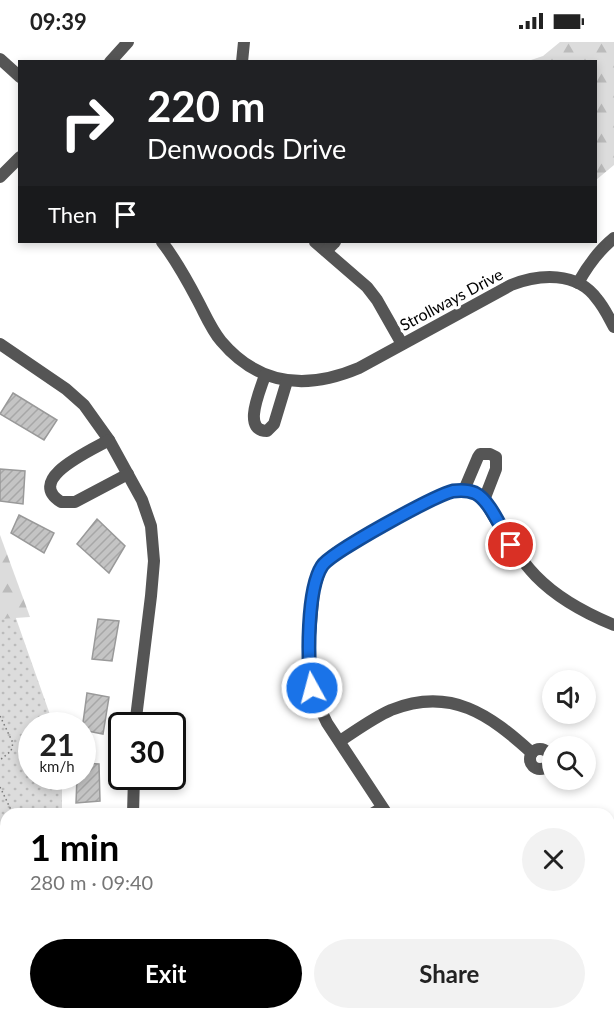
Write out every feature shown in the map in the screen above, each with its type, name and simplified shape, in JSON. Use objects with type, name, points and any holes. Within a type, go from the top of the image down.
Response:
[{"type":"street","points":[[112,60],[128,42]]},
{"type":"street","points":[[242,60],[244,42]]},
{"type":"street","points":[[0,59],[18,75]]},
{"type":"street","points":[[0,177],[18,159]]},
{"type":"street","points":[[578,283],[586,267],[614,238]]},
{"type":"street","name":"Strollways Drive","points":[[163,243],[184,274],[220,340],[244,362],[265,375],[287,381],[322,380],[339,376],[511,285],[531,277],[552,276],[578,283],[597,297],[614,327]]},
{"type":"street","points":[[330,246],[367,287],[402,344]]},
{"type":"street","points":[[0,344],[66,389],[84,405],[109,440],[142,500],[151,526],[154,561],[152,596],[137,712]]},
{"type":"street","points":[[265,375],[253,418],[255,425],[261,431],[267,431],[274,424],[287,381]]},
{"type":"street","points":[[109,440],[55,473],[50,484],[52,494],[62,502],[75,502],[128,474]]},
{"type":"street","points":[[464,490],[478,457],[483,453],[490,454],[496,458],[497,464],[484,500]]},
{"type":"street","points":[[378,808],[340,741],[327,723],[318,704],[309,673],[308,657],[314,590],[321,567],[337,552],[441,495],[464,490],[477,494],[484,500],[521,561],[541,582],[564,601],[614,625]]},
{"type":"street","points":[[340,741],[393,709],[420,703],[446,702],[480,712],[497,722],[532,753]]},
{"type":"street","points":[[133,808],[134,790]]},
{"type":"path","points":[[0,716],[14,743],[11,751],[0,760]]},
{"type":"path","points":[[0,787],[10,808]]},
{"type":"green space","points":[[560,42],[614,42],[614,165],[597,179],[597,60],[531,60],[543,56]]},
{"type":"green space","points":[[0,535],[30,617],[0,619]]},
{"type":"green space","points":[[0,573],[49,712],[18,712],[18,790],[62,790],[62,808],[0,808]]},
{"type":"building","points":[[13,393],[57,420],[44,440],[0,414]]},
{"type":"building","points":[[0,469],[25,471],[23,504],[0,501]]},
{"type":"building","points":[[19,515],[54,533],[44,553],[11,533]]},
{"type":"building","points":[[97,519],[125,546],[109,573],[77,544]]},
{"type":"building","points":[[98,619],[119,621],[112,661],[92,659]]},
{"type":"building","points":[[87,693],[109,697],[103,734],[96,733],[96,712],[84,712]]},
{"type":"building","points":[[96,764],[99,764],[100,801],[76,803],[76,790],[96,790]]},
{"type":"route","points":[[312,688],[308,657],[314,590],[321,567],[337,552],[441,495],[464,490],[477,494],[484,500],[511,545]]}]
